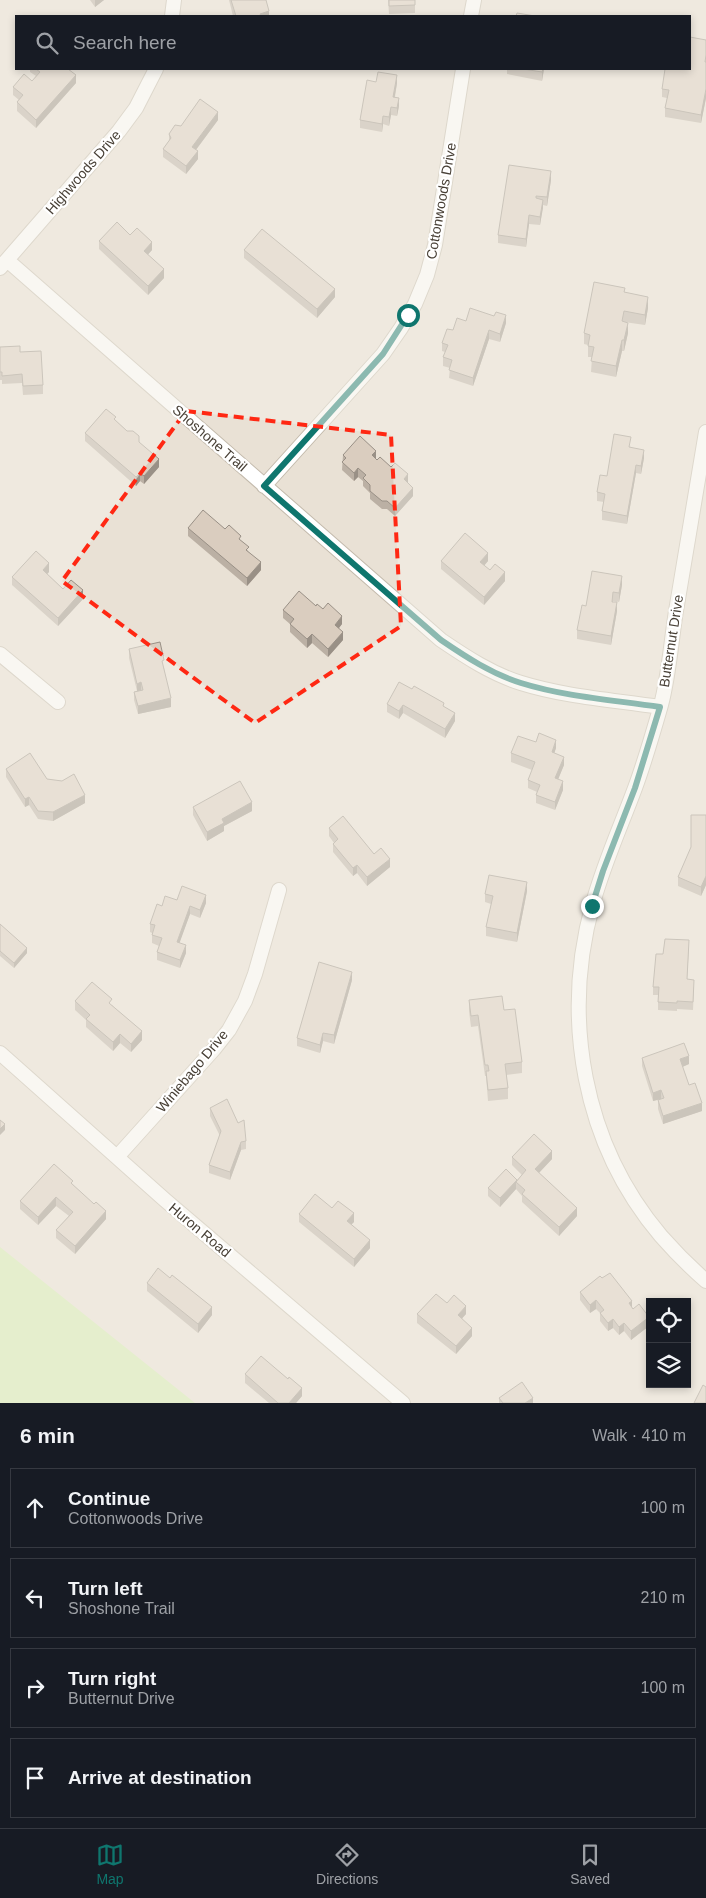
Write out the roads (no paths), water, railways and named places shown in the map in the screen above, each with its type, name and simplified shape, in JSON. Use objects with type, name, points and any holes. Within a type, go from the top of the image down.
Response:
[{"type":"street","points":[[172,15],[174,0]]},
{"type":"street","points":[[472,15],[474,0]]},
{"type":"street","name":"Highwoods Drive","points":[[4,264],[120,131],[136,108],[155,70]]},
{"type":"street","name":"Cottonwoods Drive","points":[[264,486],[383,354],[401,328],[414,304],[427,275],[435,244],[463,70]]},
{"type":"street","name":"Shoshone Trail","points":[[4,264],[441,640],[467,658],[512,679],[549,690],[660,707]]},
{"type":"street","name":"Butternut Drive","points":[[706,432],[660,707],[638,779],[603,871],[592,906],[579,982],[578,1012],[580,1049],[586,1084],[606,1148],[622,1181],[642,1212],[685,1262],[706,1281]]},
{"type":"street","points":[[0,654],[58,702]]},
{"type":"street","name":"Winiebago Drive","points":[[117,1158],[229,1030],[245,1001],[255,974],[279,890]]},
{"type":"street","name":"Huron Road","points":[[0,1053],[117,1158],[403,1403]]}]
